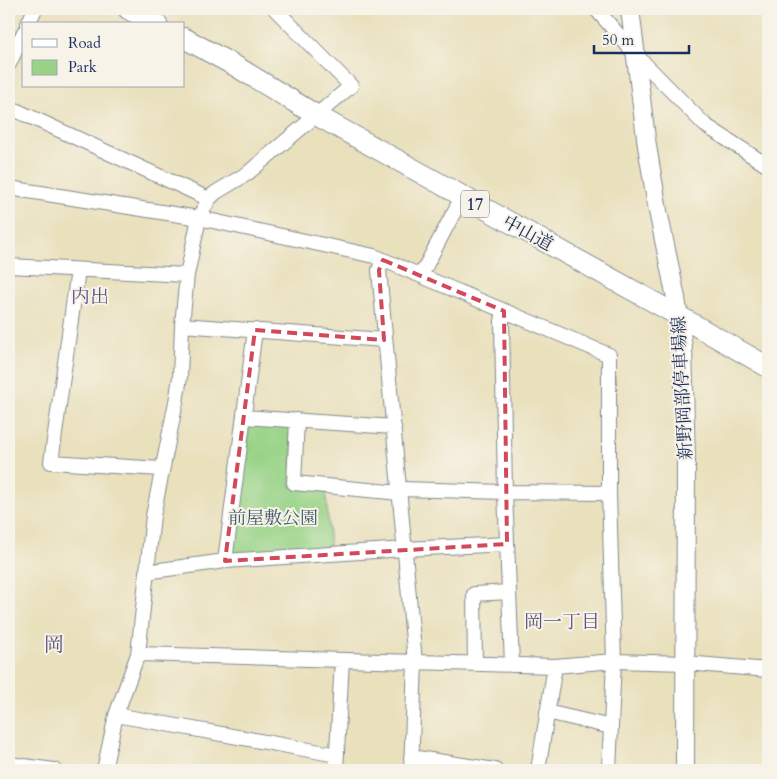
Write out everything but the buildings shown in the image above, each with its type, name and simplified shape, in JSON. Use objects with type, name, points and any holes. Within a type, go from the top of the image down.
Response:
[{"type":"highway","points":[[128,9],[152,22]]},
{"type":"highway","name":"中山道","points":[[185,39],[237,67],[316,115],[768,367]]},
{"type":"main road","name":"新野岡部停車場線","points":[[630,9],[647,146],[679,316],[683,348],[686,460],[685,770]]},
{"type":"street","points":[[29,22],[35,9]]},
{"type":"street","points":[[104,770],[116,715],[138,654],[153,516],[180,377],[182,325],[187,275],[199,218],[209,199],[215,193],[248,172],[351,86],[275,9]]},
{"type":"street","points":[[596,9],[636,55],[705,125],[768,166]]},
{"type":"street","points":[[9,64],[22,36]]},
{"type":"street","points":[[9,107],[209,199]]},
{"type":"street","points":[[9,188],[199,218],[374,256],[609,355],[609,493],[614,661],[609,770]]},
{"type":"street","points":[[421,275],[462,197]]},
{"type":"street","points":[[383,260],[379,270],[384,340],[394,427],[415,662],[411,764],[495,770]]},
{"type":"street","points":[[9,266],[187,275]]},
{"type":"street","points":[[78,270],[51,462],[161,469]]},
{"type":"street","points":[[504,312],[502,321],[505,492],[512,665]]},
{"type":"street","points":[[182,325],[384,340]]},
{"type":"street","points":[[225,561],[255,330]]},
{"type":"street","points":[[244,417],[394,427]]},
{"type":"street","points":[[297,420],[294,483],[400,491],[609,493]]},
{"type":"street","points":[[146,572],[225,561],[507,544]]},
{"type":"street","points":[[475,664],[474,594],[509,592]]},
{"type":"street","points":[[138,654],[555,666],[614,661],[686,663],[768,670]]},
{"type":"street","points":[[336,770],[342,660]]},
{"type":"street","points":[[538,770],[555,666]]},
{"type":"street","points":[[547,712],[611,727]]},
{"type":"street","points":[[116,715],[337,755]]},
{"type":"street","points":[[9,764],[54,770]]},
{"type":"highlighted area","points":[[383,260],[504,311],[507,544],[225,561],[255,330],[384,340],[379,270]]},
{"type":"green space","name":"前屋敷公園","points":[[256,423],[293,427],[291,487],[326,491],[330,551],[234,556],[231,553],[249,427]]},
{"type":"district","name":"内出","points":[[90,296]]},
{"type":"district","name":"岡一丁目","points":[[562,621]]},
{"type":"district","name":"岡","points":[[54,644]]}]
